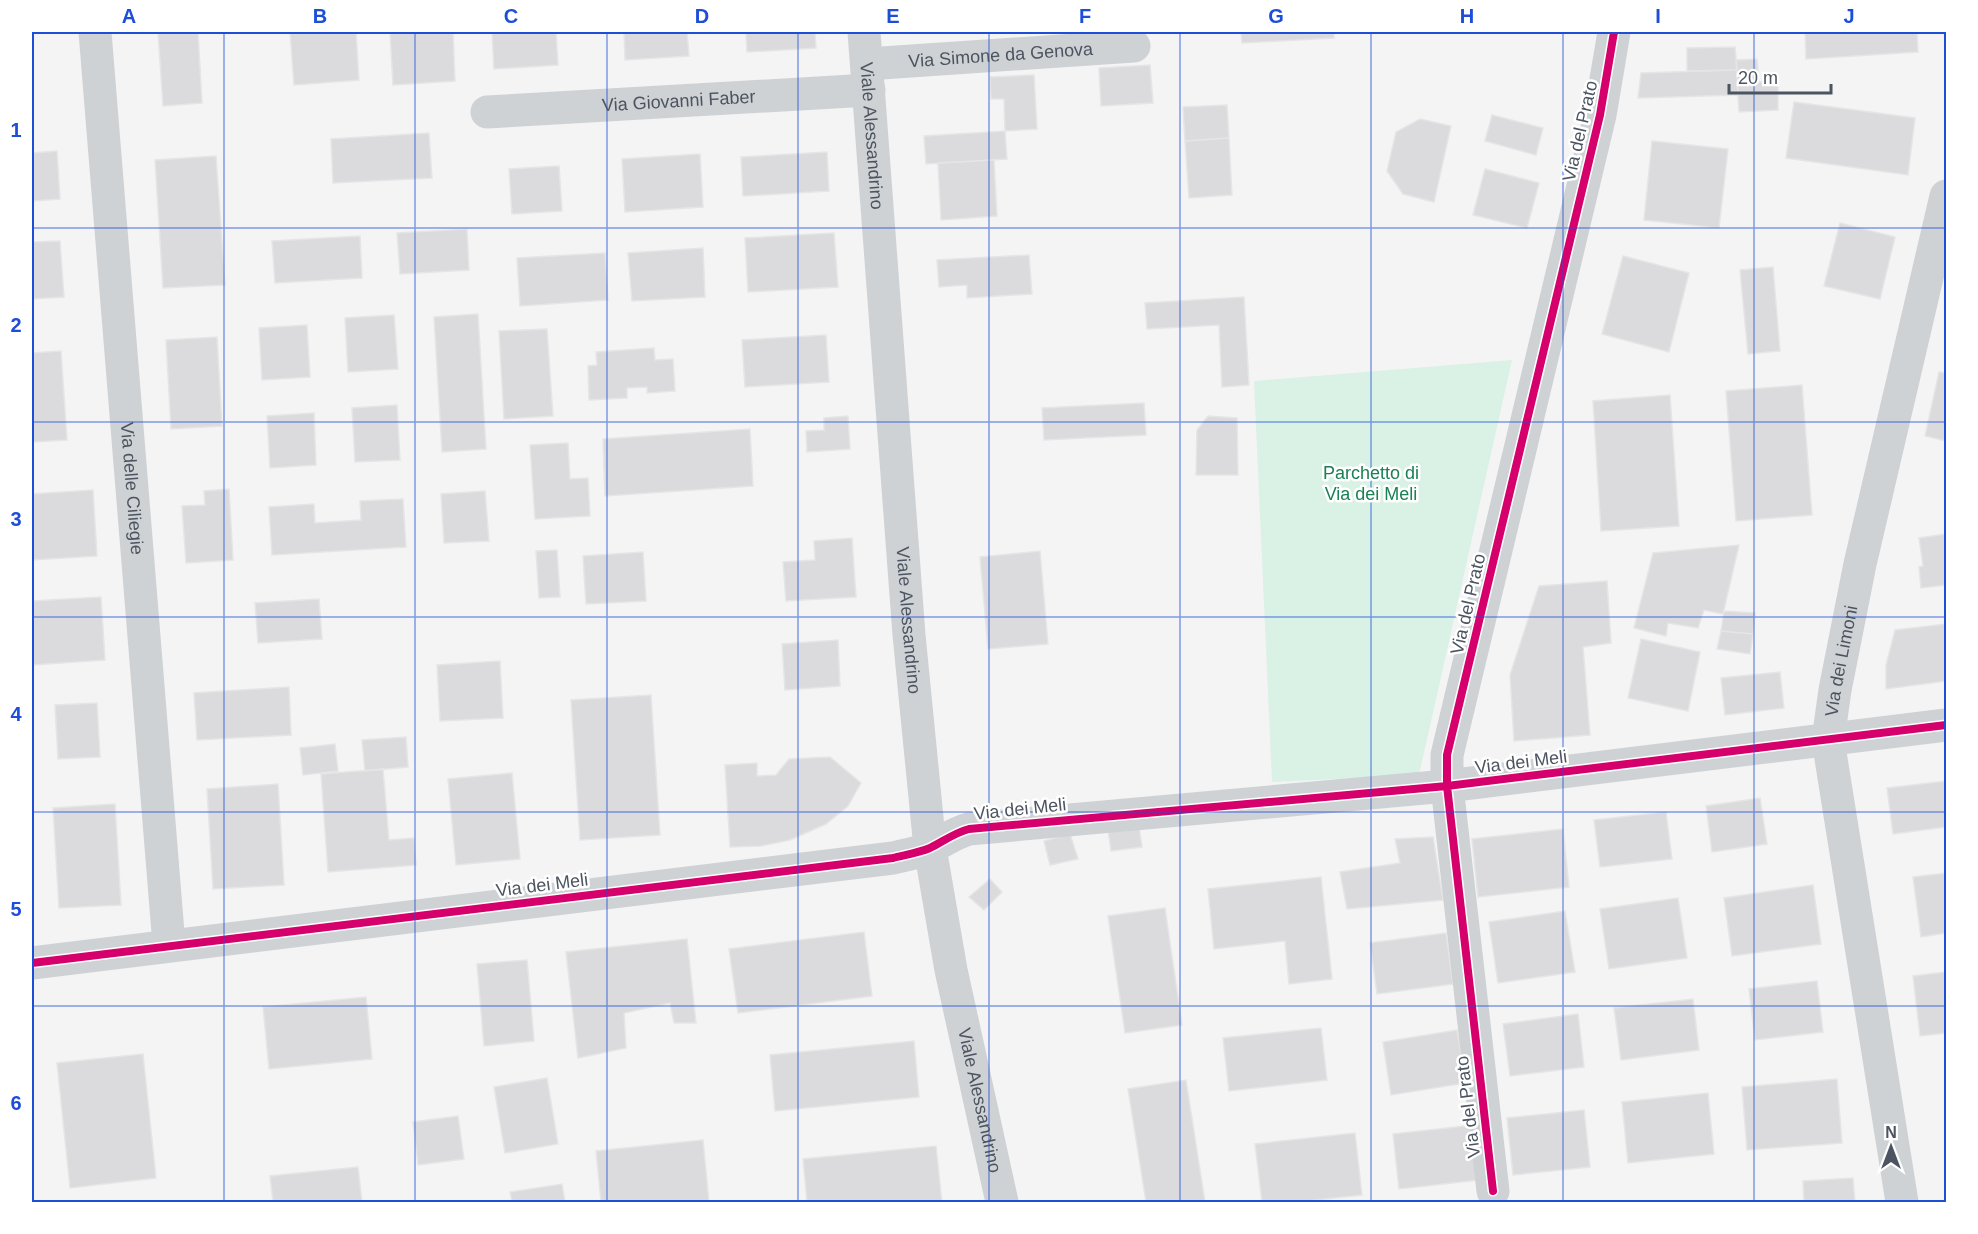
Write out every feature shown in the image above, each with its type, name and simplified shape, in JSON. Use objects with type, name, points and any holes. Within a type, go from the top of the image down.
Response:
[{"type":"street","name":"Via delle Ciliegie","points":[[95,32],[169,945]]},
{"type":"street","name":"Viale Alessandrino","points":[[864,32],[909,635],[930,848],[951,970],[1002,1203]]},
{"type":"street","name":"Via del Prato","points":[[1493,1191],[1447,786],[1447,756],[1600,115],[1614,32]]},
{"type":"street","name":"Via Simone da Genova","points":[[868,77],[1134,46]]},
{"type":"street","name":"Via Giovanni Faber","points":[[487,112],[868,77]]},
{"type":"street","name":"Via dei Limoni","points":[[1902,1203],[1828,740],[1835,690],[1860,564],[1947,196]]},
{"type":"street","name":"Via dei Meli","points":[[32,963],[893,858],[930,848],[954,833],[969,829],[1447,786],[1947,725]]},
{"type":"green space","name":"Parchetto di Via dei Meli","points":[[1512,360],[1419,775],[1272,782],[1254,381]]},
{"type":"building","points":[[158,32],[198,32],[202,103],[163,106]]},
{"type":"building","points":[[290,32],[356,32],[359,80],[294,85]]},
{"type":"building","points":[[390,32],[453,32],[455,81],[393,85]]},
{"type":"building","points":[[492,32],[556,32],[558,65],[494,69]]},
{"type":"building","points":[[624,32],[687,32],[689,56],[625,60]]},
{"type":"building","points":[[746,32],[815,32],[816,48],[747,52]]},
{"type":"building","points":[[1241,32],[1334,32],[1334,38],[1242,43]]},
{"type":"building","points":[[1805,32],[1917,32],[1918,52],[1806,59]]},
{"type":"building","points":[[1735,47],[1737,70],[1687,71],[1687,48]]},
{"type":"building","points":[[1757,59],[1759,82],[1778,82],[1778,110],[1739,112],[1736,60]]},
{"type":"building","points":[[1150,65],[1153,103],[1101,106],[1099,68]]},
{"type":"building","points":[[1737,70],[1738,95],[1638,98],[1641,73]]},
{"type":"building","points":[[1034,75],[1037,129],[1005,131],[1004,99],[991,99],[990,77]]},
{"type":"building","points":[[1794,102],[1915,118],[1908,175],[1786,158]]},
{"type":"building","points":[[1227,105],[1229,138],[1185,141],[1183,107]]},
{"type":"building","points":[[1492,115],[1543,128],[1536,155],[1485,141]]},
{"type":"building","points":[[1420,119],[1451,126],[1434,202],[1403,194],[1387,171],[1396,132]]},
{"type":"building","points":[[1005,131],[1007,159],[926,164],[924,136]]},
{"type":"building","points":[[429,133],[432,178],[333,183],[331,139]]},
{"type":"building","points":[[1229,138],[1232,195],[1189,198],[1185,141]]},
{"type":"building","points":[[1652,141],[1728,149],[1719,228],[1644,220]]},
{"type":"building","points":[[57,151],[60,199],[32,201],[32,153]]},
{"type":"building","points":[[827,152],[829,191],[743,196],[741,157]]},
{"type":"building","points":[[700,154],[703,207],[625,212],[622,159]]},
{"type":"building","points":[[216,156],[225,285],[163,288],[155,160]]},
{"type":"building","points":[[994,160],[997,216],[941,220],[938,163]]},
{"type":"building","points":[[559,166],[562,211],[512,214],[509,169]]},
{"type":"building","points":[[1485,169],[1539,183],[1527,228],[1473,215]]},
{"type":"building","points":[[1840,223],[1895,237],[1880,299],[1824,286]]},
{"type":"building","points":[[467,229],[469,270],[400,274],[397,233]]},
{"type":"building","points":[[834,233],[838,287],[748,292],[745,238]]},
{"type":"building","points":[[360,236],[362,278],[275,283],[272,241]]},
{"type":"building","points":[[60,241],[64,297],[32,299],[32,242]]},
{"type":"building","points":[[703,248],[705,297],[632,301],[628,253]]},
{"type":"building","points":[[605,253],[608,300],[520,306],[517,258]]},
{"type":"building","points":[[1029,255],[1032,294],[967,298],[967,285],[939,287],[937,260]]},
{"type":"building","points":[[1623,256],[1689,273],[1669,352],[1602,334]]},
{"type":"building","points":[[1773,267],[1780,351],[1748,354],[1740,270]]},
{"type":"building","points":[[1244,297],[1249,385],[1222,387],[1219,325],[1147,329],[1145,303]]},
{"type":"building","points":[[478,314],[486,449],[442,452],[434,317]]},
{"type":"building","points":[[394,315],[398,369],[348,372],[345,318]]},
{"type":"building","points":[[307,325],[310,377],[262,380],[259,328]]},
{"type":"building","points":[[547,329],[553,416],[504,419],[499,331]]},
{"type":"building","points":[[826,335],[829,382],[745,387],[742,340]]},
{"type":"building","points":[[217,337],[222,426],[171,429],[166,340]]},
{"type":"building","points":[[654,348],[655,360],[673,359],[675,391],[647,393],[647,387],[627,388],[627,398],[589,400],[588,366],[597,365],[596,352]]},
{"type":"building","points":[[61,351],[67,440],[32,442],[32,353]]},
{"type":"building","points":[[1939,372],[1946,373],[1946,441],[1925,436]]},
{"type":"building","points":[[1802,385],[1812,515],[1736,521],[1726,391]]},
{"type":"building","points":[[1670,395],[1679,526],[1601,531],[1593,401]]},
{"type":"building","points":[[1144,403],[1146,435],[1044,440],[1042,408]]},
{"type":"building","points":[[397,405],[400,460],[355,462],[352,408]]},
{"type":"building","points":[[314,413],[316,465],[270,468],[267,416]]},
{"type":"building","points":[[848,416],[850,449],[807,452],[806,431],[824,430],[824,418]]},
{"type":"building","points":[[1208,416],[1237,418],[1238,475],[1196,475],[1197,430]]},
{"type":"building","points":[[750,429],[753,486],[605,496],[603,439]]},
{"type":"building","points":[[568,443],[570,479],[588,478],[590,516],[535,519],[530,445]]},
{"type":"building","points":[[229,489],[233,560],[186,563],[182,506],[205,505],[204,491]]},
{"type":"building","points":[[93,490],[97,556],[32,560],[32,494]]},
{"type":"building","points":[[485,491],[489,541],[444,543],[441,494]]},
{"type":"building","points":[[403,499],[406,547],[272,555],[269,507],[314,504],[315,523],[361,520],[360,501]]},
{"type":"building","points":[[1946,534],[1946,585],[1921,588],[1919,567],[1923,566],[1919,538]]},
{"type":"building","points":[[852,538],[856,597],[786,601],[783,562],[815,560],[814,541]]},
{"type":"building","points":[[1739,545],[1723,614],[1704,610],[1698,628],[1668,623],[1666,636],[1634,628],[1653,553]]},
{"type":"building","points":[[557,550],[560,597],[539,598],[536,551]]},
{"type":"building","points":[[1040,551],[1048,644],[988,649],[980,557]]},
{"type":"building","points":[[643,552],[646,601],[586,604],[583,556]]},
{"type":"building","points":[[1607,581],[1611,643],[1583,647],[1590,735],[1514,741],[1510,675],[1539,586]]},
{"type":"building","points":[[101,597],[105,660],[32,665],[32,601]]},
{"type":"building","points":[[319,599],[322,639],[258,643],[255,603]]},
{"type":"building","points":[[1724,611],[1755,613],[1753,634],[1721,631]]},
{"type":"building","points":[[1946,624],[1946,681],[1886,689],[1886,665],[1895,630]]},
{"type":"building","points":[[1721,631],[1753,634],[1750,654],[1717,649]]},
{"type":"building","points":[[1641,639],[1700,652],[1688,711],[1628,698]]},
{"type":"building","points":[[838,640],[840,686],[785,690],[782,644]]},
{"type":"building","points":[[500,661],[503,718],[440,721],[437,665]]},
{"type":"building","points":[[1780,672],[1784,708],[1725,715],[1721,678]]},
{"type":"building","points":[[289,687],[291,735],[197,740],[194,693]]},
{"type":"building","points":[[651,695],[660,835],[580,840],[571,700]]},
{"type":"building","points":[[97,703],[100,757],[58,759],[55,705]]},
{"type":"building","points":[[406,737],[408,767],[365,771],[362,740]]},
{"type":"building","points":[[335,744],[338,771],[303,775],[300,748]]},
{"type":"building","points":[[830,757],[861,783],[848,806],[826,824],[790,840],[761,846],[730,847],[725,765],[757,763],[757,776],[776,775],[789,759]]},
{"type":"building","points":[[383,769],[389,840],[414,838],[416,865],[328,872],[321,774]]},
{"type":"building","points":[[512,773],[520,859],[456,865],[448,779]]},
{"type":"building","points":[[1946,781],[1946,827],[1893,834],[1887,788]]},
{"type":"building","points":[[278,784],[284,885],[213,889],[207,789]]},
{"type":"building","points":[[1760,798],[1767,844],[1712,852],[1706,806]]},
{"type":"building","points":[[115,804],[121,905],[59,908],[53,808]]},
{"type":"building","points":[[1666,812],[1672,859],[1600,867],[1594,820]]},
{"type":"building","points":[[1139,826],[1142,847],[1111,851],[1108,830]]},
{"type":"building","points":[[1563,829],[1569,887],[1478,897],[1472,839]]},
{"type":"building","points":[[1070,834],[1078,859],[1050,865],[1044,841]]},
{"type":"building","points":[[1433,837],[1443,900],[1347,909],[1340,872],[1400,863],[1395,839]]},
{"type":"building","points":[[1946,873],[1946,933],[1921,937],[1913,877]]},
{"type":"building","points":[[1321,877],[1332,979],[1289,984],[1285,941],[1214,949],[1208,889]]},
{"type":"building","points":[[990,879],[1002,892],[984,910],[969,897]]},
{"type":"building","points":[[1813,885],[1821,944],[1732,956],[1724,898]]},
{"type":"building","points":[[1678,898],[1687,958],[1609,969],[1600,909]]},
{"type":"building","points":[[1165,908],[1182,1025],[1125,1033],[1108,916]]},
{"type":"building","points":[[1565,911],[1575,972],[1498,983],[1489,922]]},
{"type":"building","points":[[864,932],[872,996],[738,1013],[729,949]]},
{"type":"building","points":[[1446,933],[1453,984],[1377,994],[1370,943]]},
{"type":"building","points":[[687,939],[696,1023],[674,1023],[670,1003],[624,1013],[626,1048],[578,1058],[566,952]]},
{"type":"building","points":[[527,960],[534,1041],[484,1046],[477,964]]},
{"type":"building","points":[[1946,972],[1946,1033],[1920,1036],[1913,976]]},
{"type":"building","points":[[1817,981],[1823,1032],[1755,1040],[1749,989]]},
{"type":"building","points":[[366,997],[372,1059],[269,1069],[263,1007]]},
{"type":"building","points":[[1693,999],[1699,1050],[1621,1060],[1614,1008]]},
{"type":"building","points":[[1578,1014],[1584,1067],[1510,1076],[1503,1024]]},
{"type":"building","points":[[1321,1028],[1327,1080],[1229,1091],[1223,1038]]},
{"type":"building","points":[[1457,1030],[1466,1083],[1391,1095],[1383,1042]]},
{"type":"building","points":[[914,1041],[919,1097],[775,1111],[770,1055]]},
{"type":"building","points":[[143,1054],[156,1178],[70,1188],[57,1063]]},
{"type":"building","points":[[547,1078],[558,1144],[505,1153],[494,1087]]},
{"type":"building","points":[[1837,1079],[1842,1143],[1747,1150],[1742,1087]]},
{"type":"building","points":[[1186,1080],[1205,1202],[1146,1202],[1128,1089]]},
{"type":"building","points":[[1708,1093],[1714,1154],[1628,1163],[1622,1102]]},
{"type":"building","points":[[1584,1110],[1590,1167],[1513,1175],[1507,1118]]},
{"type":"building","points":[[458,1116],[464,1159],[418,1165],[413,1122]]},
{"type":"building","points":[[1474,1125],[1479,1180],[1399,1189],[1393,1134]]},
{"type":"building","points":[[1355,1133],[1362,1195],[1297,1202],[1262,1202],[1255,1144]]},
{"type":"building","points":[[703,1140],[709,1202],[601,1202],[596,1151]]},
{"type":"building","points":[[936,1146],[942,1202],[807,1202],[803,1159]]},
{"type":"building","points":[[358,1167],[362,1202],[273,1202],[270,1176]]},
{"type":"building","points":[[1853,1178],[1855,1202],[1804,1202],[1803,1181]]},
{"type":"building","points":[[562,1184],[565,1202],[512,1202],[510,1192]]},
{"type":"cycle path","points":[[1493,1191],[1447,786],[1447,755],[1600,115],[1614,32]]},
{"type":"cycle path","points":[[32,963],[893,858],[925,850],[969,829],[1447,786],[1946,725]]}]
